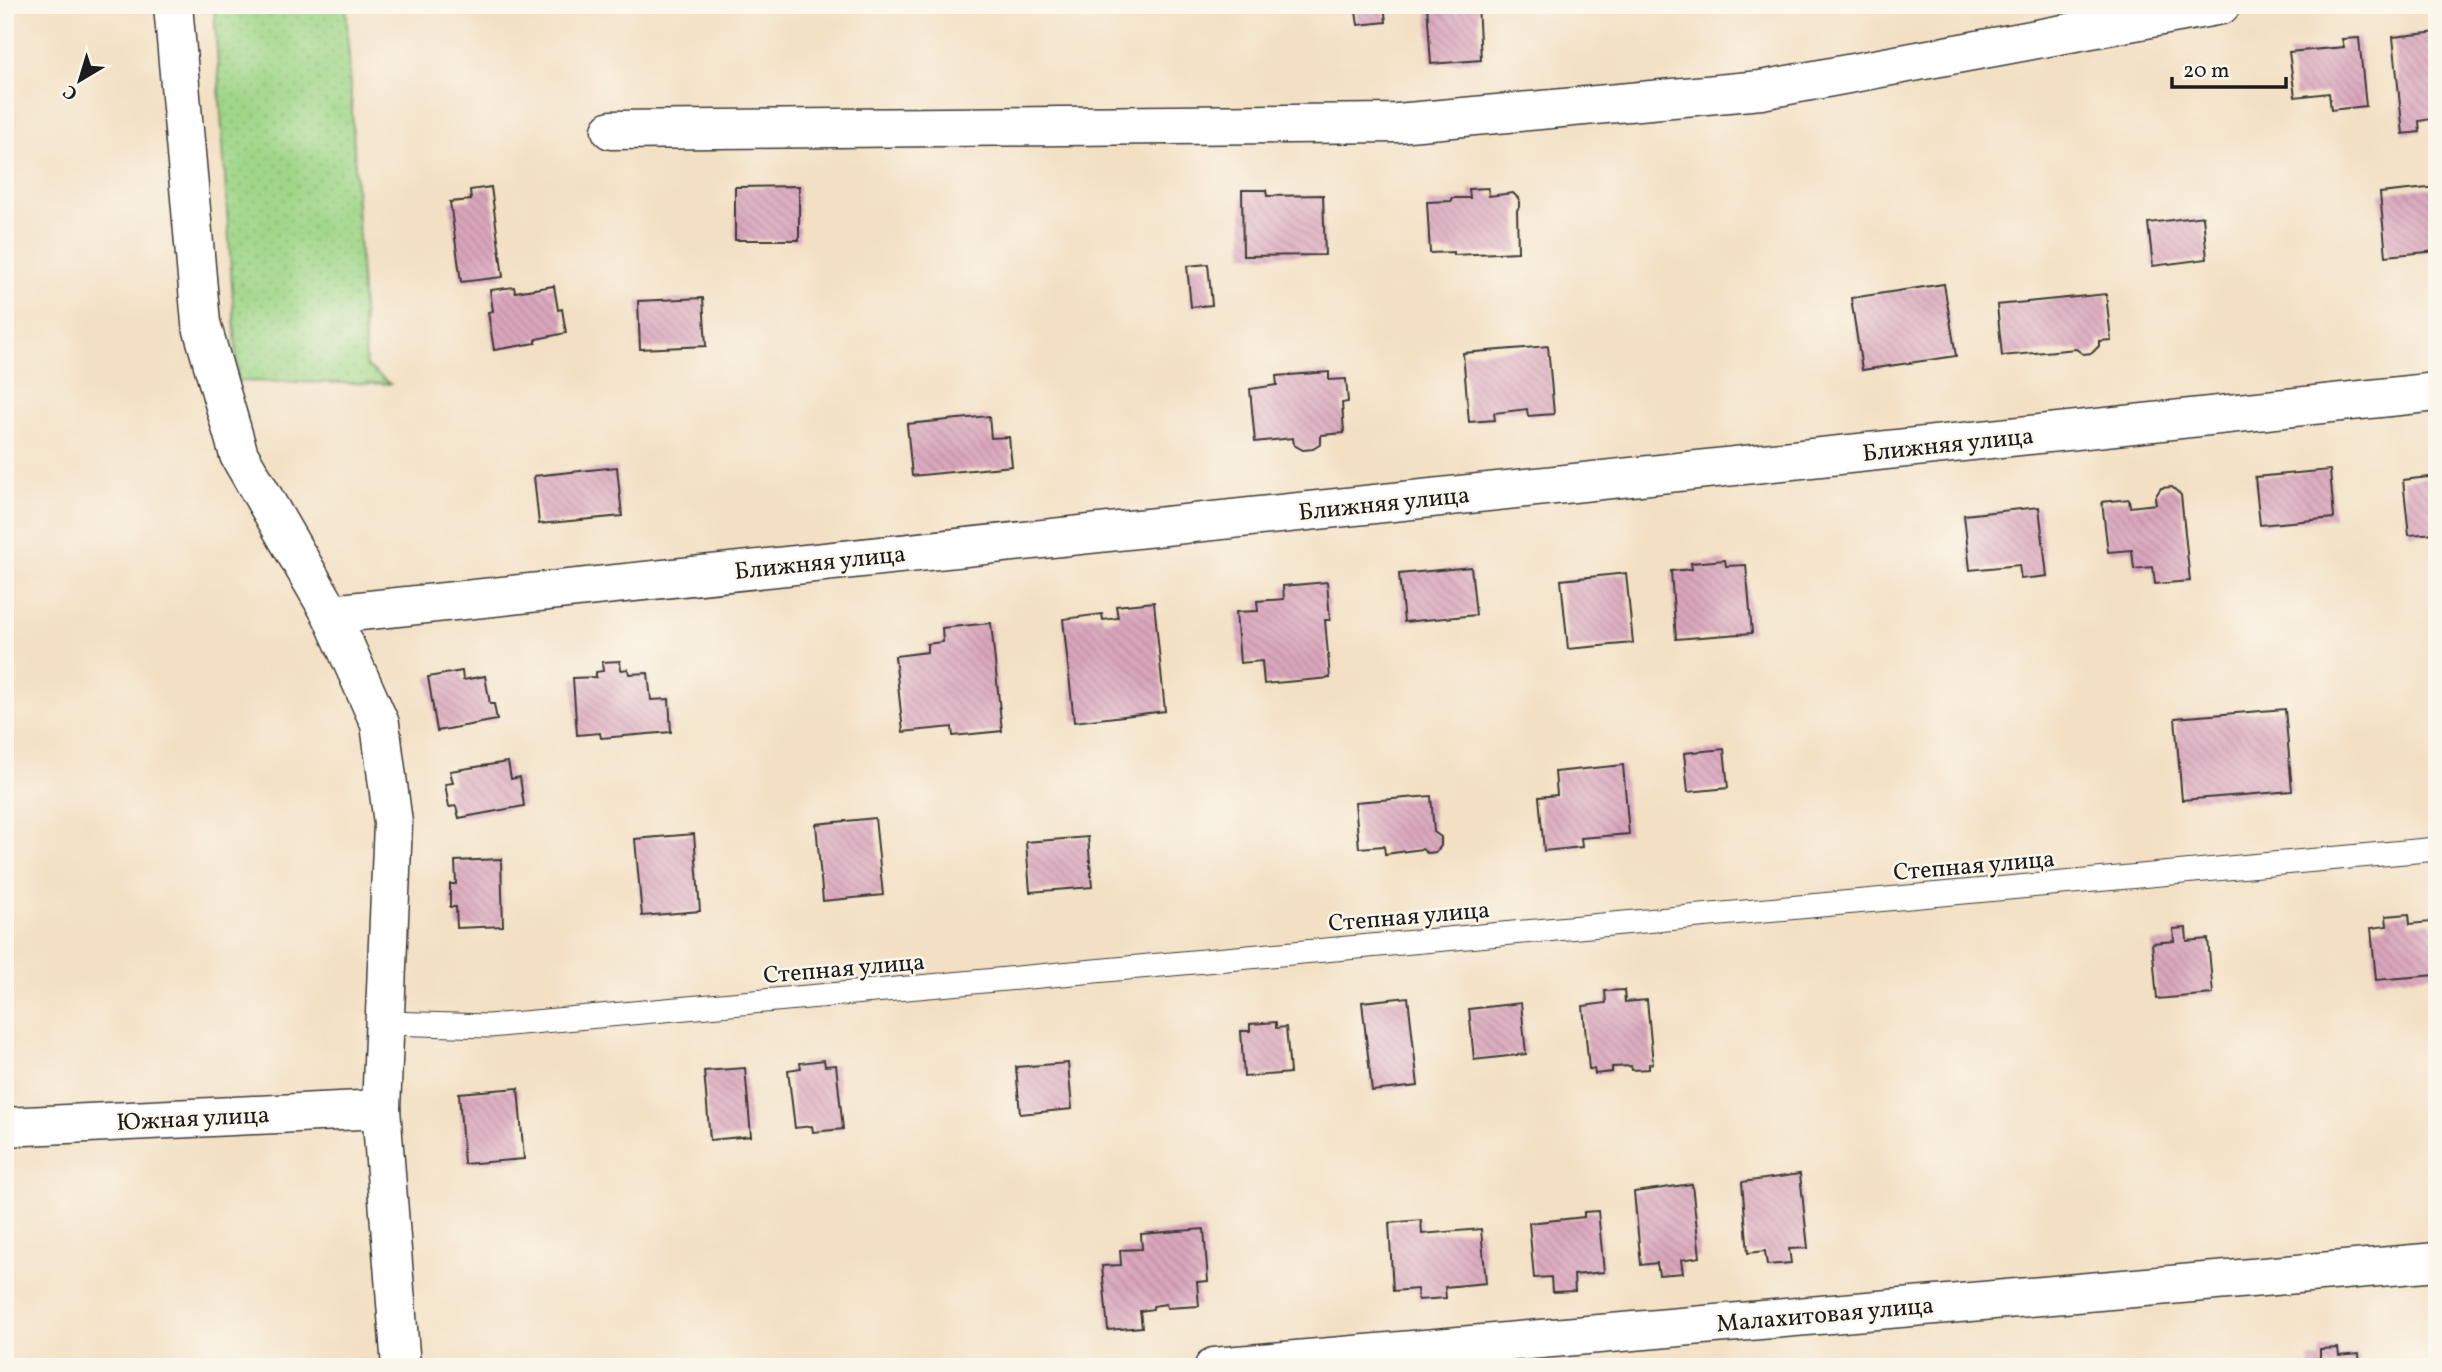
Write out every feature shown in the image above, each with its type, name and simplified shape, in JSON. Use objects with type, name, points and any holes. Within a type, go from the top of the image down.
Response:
[{"type":"street","points":[[173,5],[201,323],[239,455],[331,614],[380,724],[393,823],[381,1109],[401,1367]]},
{"type":"street","points":[[611,130],[1397,123],[1761,90],[2221,5]]},
{"type":"street","name":"Ближняя улица","points":[[331,614],[2437,392]]},
{"type":"street","name":"Южная улица","points":[[5,1127],[381,1109]]},
{"type":"street","name":"Малахитовая улица","points":[[1214,1367],[2437,1262]]},
{"type":"lane","name":"Степная улица","points":[[386,1023],[489,1026],[2437,849]]},
{"type":"green space","points":[[214,5],[346,5],[366,365],[390,384],[238,381]]},
{"type":"building","points":[[1355,5],[1384,5],[1386,22],[1358,25]]},
{"type":"building","points":[[1427,5],[1478,5],[1481,60],[1431,64]]},
{"type":"building","points":[[2437,32],[2437,118],[2419,121],[2420,132],[2403,134],[2393,37]]},
{"type":"building","points":[[2359,38],[2366,106],[2331,110],[2329,93],[2295,97],[2289,52],[2344,47],[2342,39]]},
{"type":"building","points":[[799,186],[799,240],[735,240],[735,187]]},
{"type":"building","points":[[491,187],[503,277],[461,282],[450,202],[471,200],[470,190]]},
{"type":"building","points":[[2437,187],[2437,251],[2386,256],[2380,193]]},
{"type":"building","points":[[1488,188],[1489,196],[1513,193],[1519,199],[1518,252],[1454,255],[1454,252],[1430,253],[1427,202],[1470,198],[1469,189]]},
{"type":"building","points":[[1242,190],[1266,190],[1267,196],[1323,195],[1325,255],[1243,256]]},
{"type":"building","points":[[2203,216],[2207,259],[2153,266],[2148,223]]},
{"type":"building","points":[[1208,264],[1212,305],[1191,307],[1187,266]]},
{"type":"building","points":[[1944,284],[1956,356],[1862,370],[1851,298]]},
{"type":"building","points":[[554,286],[566,333],[536,339],[536,343],[494,350],[488,312],[493,311],[490,290],[514,287],[515,292]]},
{"type":"building","points":[[2106,294],[2111,340],[2099,341],[2099,346],[2092,353],[2083,354],[2076,349],[2002,356],[1997,305]]},
{"type":"building","points":[[703,298],[706,346],[640,349],[638,301]]},
{"type":"building","points":[[1548,346],[1554,414],[1528,416],[1527,409],[1494,413],[1495,420],[1469,422],[1463,353]]},
{"type":"building","points":[[1329,372],[1329,380],[1346,379],[1348,402],[1342,403],[1344,433],[1321,435],[1321,444],[1313,449],[1303,450],[1294,445],[1293,438],[1255,442],[1250,389],[1277,385],[1276,376]]},
{"type":"building","points":[[989,416],[991,438],[1009,437],[1012,466],[912,476],[907,424]]},
{"type":"building","points":[[617,467],[622,516],[539,524],[534,476]]},
{"type":"building","points":[[2330,470],[2334,518],[2260,525],[2255,477]]},
{"type":"building","points":[[2437,476],[2437,533],[2409,535],[2403,480]]},
{"type":"building","points":[[2172,487],[2181,495],[2190,581],[2155,584],[2153,567],[2134,569],[2132,550],[2108,552],[2102,502],[2129,499],[2130,507],[2156,504],[2155,497],[2161,488]]},
{"type":"building","points":[[2039,507],[2047,576],[2021,579],[2019,565],[1970,570],[1964,515]]},
{"type":"building","points":[[1725,560],[1726,566],[1746,565],[1752,633],[1676,639],[1671,571],[1692,569],[1691,563]]},
{"type":"building","points":[[1471,567],[1476,615],[1404,622],[1399,574]]},
{"type":"building","points":[[1626,573],[1633,643],[1568,649],[1561,580]]},
{"type":"building","points":[[1327,582],[1330,620],[1325,620],[1330,678],[1264,684],[1262,661],[1240,663],[1236,612],[1258,611],[1257,601],[1284,599],[1283,586]]},
{"type":"building","points":[[1154,602],[1165,711],[1074,722],[1063,619],[1102,614],[1103,620],[1118,618],[1116,606]]},
{"type":"building","points":[[991,623],[1002,731],[953,736],[952,727],[903,732],[895,656],[927,652],[927,644],[943,642],[942,628]]},
{"type":"building","points":[[620,661],[621,670],[628,669],[629,674],[648,673],[651,700],[669,699],[671,732],[601,738],[600,733],[577,735],[573,678],[596,677],[596,672],[603,671],[602,662]]},
{"type":"building","points":[[462,671],[463,680],[485,676],[490,704],[494,704],[497,720],[437,731],[428,677]]},
{"type":"building","points":[[2285,709],[2292,791],[2182,800],[2175,718]]},
{"type":"building","points":[[1724,749],[1728,788],[1688,792],[1684,753]]},
{"type":"building","points":[[508,762],[511,779],[520,777],[524,806],[459,818],[456,806],[449,807],[445,784],[453,783],[450,771]]},
{"type":"building","points":[[1623,765],[1629,834],[1581,838],[1582,847],[1544,851],[1539,797],[1557,795],[1555,772]]},
{"type":"building","points":[[1431,796],[1434,832],[1441,837],[1441,846],[1436,852],[1427,853],[1422,849],[1385,854],[1384,846],[1359,848],[1355,802]]},
{"type":"building","points":[[875,818],[883,895],[823,901],[816,824]]},
{"type":"building","points":[[694,834],[700,911],[642,916],[635,839]]},
{"type":"building","points":[[1088,837],[1092,887],[1030,892],[1026,842]]},
{"type":"building","points":[[501,859],[503,926],[457,928],[456,907],[450,907],[450,884],[456,884],[455,861]]},
{"type":"building","points":[[2409,914],[2410,924],[2431,922],[2436,975],[2376,980],[2371,928],[2387,926],[2386,916]]},
{"type":"building","points":[[2186,928],[2187,941],[2208,939],[2213,994],[2157,999],[2152,943],[2174,941],[2173,929]]},
{"type":"building","points":[[1624,990],[1625,1002],[1647,1000],[1653,1063],[1649,1064],[1649,1069],[1612,1067],[1612,1072],[1595,1074],[1594,1069],[1589,1069],[1583,1006],[1606,1003],[1605,991]]},
{"type":"building","points":[[1408,997],[1418,1086],[1372,1091],[1362,1002]]},
{"type":"building","points":[[1521,1003],[1526,1054],[1474,1060],[1469,1009]]},
{"type":"building","points":[[1276,1022],[1276,1028],[1286,1027],[1290,1073],[1244,1077],[1241,1031],[1250,1031],[1250,1024]]},
{"type":"building","points":[[824,1060],[825,1066],[836,1065],[843,1129],[813,1132],[812,1126],[795,1128],[788,1070],[801,1068],[800,1063]]},
{"type":"building","points":[[1068,1063],[1072,1109],[1020,1114],[1016,1067]]},
{"type":"building","points":[[745,1068],[751,1136],[710,1140],[704,1071]]},
{"type":"building","points":[[518,1088],[524,1159],[464,1164],[459,1093]]},
{"type":"building","points":[[1800,1174],[1808,1248],[1789,1249],[1791,1263],[1767,1265],[1765,1251],[1748,1253],[1742,1182]]},
{"type":"building","points":[[1692,1184],[1700,1257],[1681,1260],[1683,1273],[1659,1275],[1657,1263],[1641,1265],[1634,1192]]},
{"type":"building","points":[[1598,1211],[1604,1272],[1574,1275],[1575,1291],[1552,1292],[1551,1277],[1534,1278],[1529,1223],[1584,1217],[1584,1212]]},
{"type":"building","points":[[1421,1220],[1422,1234],[1481,1229],[1486,1283],[1445,1287],[1446,1298],[1418,1300],[1417,1289],[1393,1291],[1389,1223]]},
{"type":"building","points":[[1204,1229],[1208,1281],[1197,1282],[1199,1306],[1153,1306],[1153,1309],[1140,1311],[1142,1327],[1108,1330],[1102,1266],[1121,1265],[1120,1250],[1142,1249],[1141,1234]]},
{"type":"building","points":[[2338,1348],[2339,1356],[2359,1354],[2360,1367],[2310,1367],[2309,1359],[2320,1358],[2320,1349]]}]
